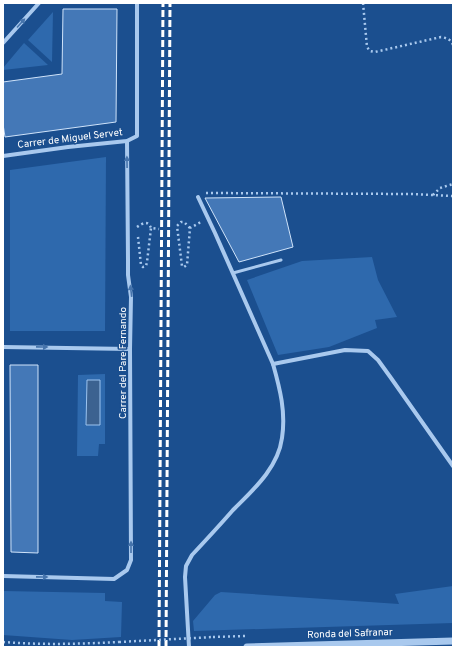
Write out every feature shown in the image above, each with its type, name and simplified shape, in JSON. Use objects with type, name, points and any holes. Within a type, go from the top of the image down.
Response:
[{"type":"street","points":[[3,43],[39,3]]},
{"type":"street","name":"Carrer de Miguel Servet","points":[[3,156],[127,141],[137,136],[137,3]]},
{"type":"street","name":"Carrer del Pare Fernando","points":[[3,576],[114,579],[127,570],[131,560],[131,297],[128,275],[127,141]]},
{"type":"street","points":[[189,647],[184,577],[186,566],[192,555],[271,468],[282,440],[284,416],[279,384],[273,364],[198,196]]},
{"type":"street","points":[[3,347],[130,348]]},
{"type":"street","points":[[273,364],[345,350],[368,351],[378,360],[453,466]]},
{"type":"street","name":"Ronda del Safranar","points":[[247,647],[453,641]]},
{"type":"lane","points":[[233,274],[281,260]]},
{"type":"path","points":[[363,3],[367,47],[370,51],[375,52],[440,37],[447,38],[453,45]]},
{"type":"path","points":[[432,195],[440,188],[453,184]]},
{"type":"path","points":[[198,196],[206,193],[453,196]]},
{"type":"path","points":[[190,228],[208,218]]},
{"type":"path","points":[[181,222],[184,222],[190,228],[187,265],[184,267],[182,266],[178,226],[181,222]]},
{"type":"path","points":[[136,223],[141,265],[143,267],[146,266],[147,262],[151,228],[147,223],[143,223],[137,227]]},
{"type":"path","points":[[151,228],[159,229]]},
{"type":"path","points":[[3,642],[66,645],[213,637]]},
{"type":"shaded area","points":[[53,12],[52,62],[28,40]]},
{"type":"shaded area","points":[[24,43],[48,65],[3,70],[3,68]]},
{"type":"shaded area","points":[[106,157],[105,331],[10,331],[10,170]]},
{"type":"shaded area","points":[[372,257],[378,280],[397,317],[375,320],[377,328],[329,347],[278,355],[247,280],[302,261]]},
{"type":"shaded area","points":[[105,374],[105,444],[99,444],[98,456],[77,456],[78,375]]},
{"type":"shaded area","points":[[87,380],[100,380],[100,425],[86,425]]},
{"type":"shaded area","points":[[453,586],[453,623],[194,631],[193,621],[215,595],[221,592],[399,604],[395,594]]},
{"type":"shaded area","points":[[3,591],[105,593],[105,601],[122,602],[121,637],[72,640],[3,635]]},
{"type":"building","points":[[63,9],[117,9],[116,122],[5,137],[3,124],[3,82],[62,74]]},
{"type":"building","points":[[281,197],[293,247],[239,262],[205,198]]},
{"type":"building","points":[[10,365],[38,365],[38,553],[11,552]]},
{"type":"railway","points":[[159,647],[163,3]]},
{"type":"railway","points":[[166,647],[170,3]]}]
